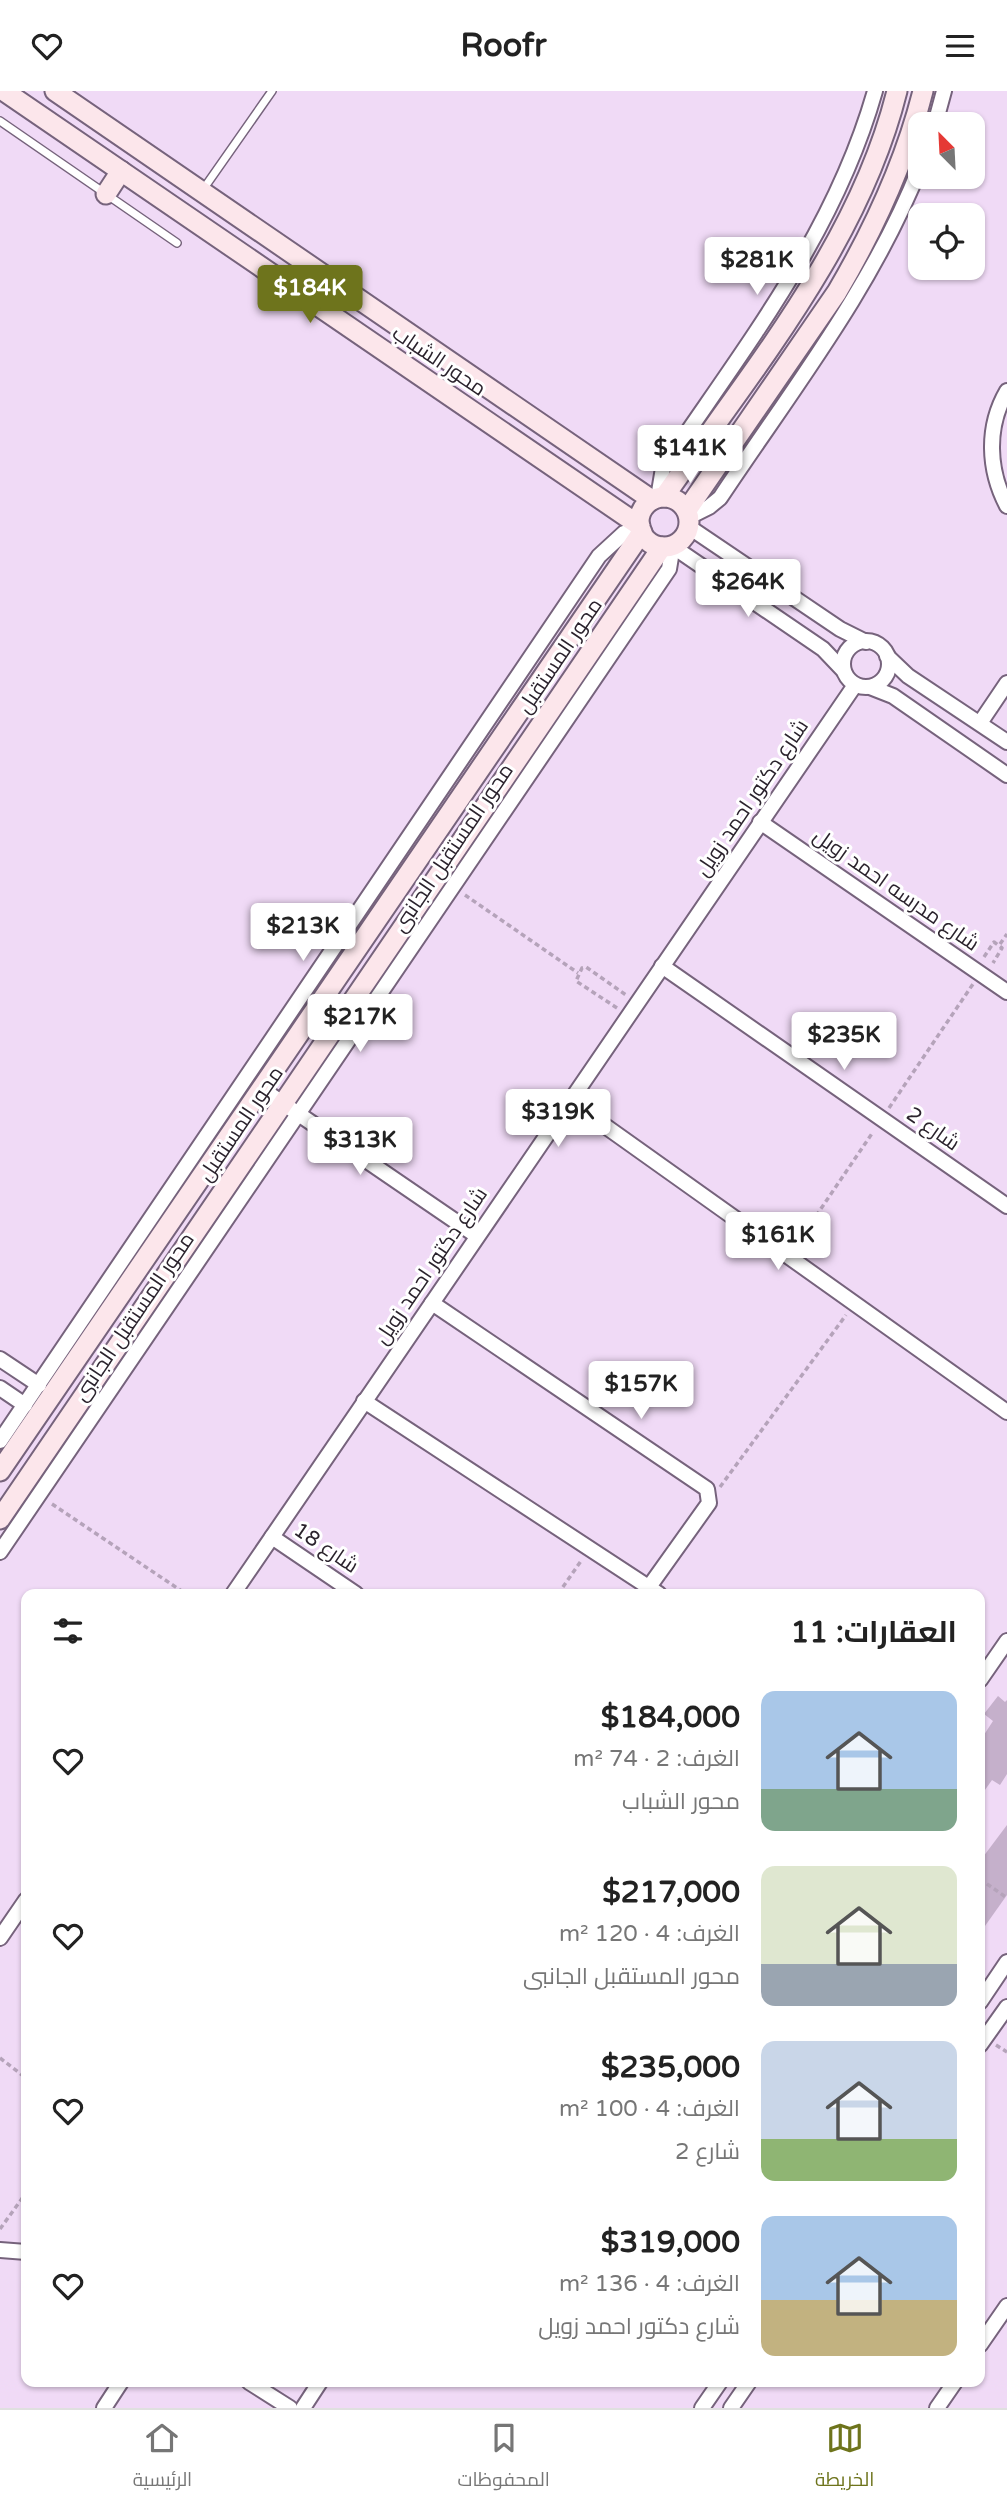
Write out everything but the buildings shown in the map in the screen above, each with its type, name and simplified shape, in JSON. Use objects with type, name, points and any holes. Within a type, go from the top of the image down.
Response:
[{"type":"street","name":"محور الشباب","points":[[4,91],[640,528]]},
{"type":"street","name":"محور الشباب","points":[[55,91],[658,498]]},
{"type":"street","points":[[658,498],[663,468],[799,266],[824,222],[846,176],[875,91]]},
{"type":"street","points":[[897,91],[868,178],[836,245],[658,498],[642,511],[640,528],[650,542],[667,546],[823,649],[855,685],[870,687],[893,696],[1007,775]]},
{"type":"street","points":[[667,546],[681,540],[688,518],[856,258],[898,169],[923,91]]},
{"type":"street","points":[[938,112],[944,91]]},
{"type":"street","points":[[106,194],[121,171]]},
{"type":"street","points":[[155,194],[171,171]]},
{"type":"street","points":[[688,518],[720,498],[859,290],[897,223],[911,189]]},
{"type":"street","points":[[1007,391],[995,420],[991,442],[997,485],[1007,506]]},
{"type":"street","points":[[658,498],[680,502],[688,518],[840,629],[876,644],[908,676],[1007,742]]},
{"type":"street","name":"محور المستقبل","points":[[0,1471],[262,1089],[640,528]]},
{"type":"street","name":"محور المستقبل الجانبى","points":[[0,1441],[600,556],[624,533],[640,528]]},
{"type":"street","name":"محور المستقبل","points":[[0,1519],[290,1108],[667,546]]},
{"type":"street","name":"محور المستقبل الجانبى","points":[[0,1552],[290,1108],[452,886],[669,569],[671,557],[667,546]]},
{"type":"street","points":[[843,670],[846,653],[854,645],[866,642]]},
{"type":"street","points":[[870,687],[884,678],[888,667],[887,656]]},
{"type":"street","points":[[979,723],[1007,683]]},
{"type":"street","name":"شارع دكتور احمد زويل","points":[[236,1589],[855,685]]},
{"type":"street","name":"شارع مدرسه احمد زويل","points":[[760,822],[1007,992]]},
{"type":"street","name":"شارع 2","points":[[662,966],[1007,1206]]},
{"type":"street","points":[[262,1089],[477,1236]]},
{"type":"street","points":[[570,1101],[1007,1412]]},
{"type":"street","points":[[432,1303],[702,1483],[709,1493],[709,1503],[655,1589]]},
{"type":"street","points":[[0,1359],[39,1385]]},
{"type":"street","points":[[0,1388],[25,1405]]},
{"type":"street","points":[[364,1401],[651,1589]]},
{"type":"street","name":"شارع 18","points":[[272,1537],[349,1589]]},
{"type":"street","points":[[985,1673],[1007,1641]]},
{"type":"street","points":[[0,1938],[21,1907]]},
{"type":"street","points":[[985,1995],[1007,1962]]},
{"type":"street","points":[[985,2038],[1007,2007]]},
{"type":"street","points":[[0,2249],[21,2251]]},
{"type":"street","points":[[985,2338],[1007,2306]]},
{"type":"street","points":[[104,2408],[118,2387]]},
{"type":"street","points":[[257,2387],[290,2408]]},
{"type":"street","points":[[303,2408],[317,2387]]},
{"type":"street","points":[[702,2408],[717,2387]]},
{"type":"street","points":[[732,2408],[746,2387]]},
{"type":"street","points":[[937,2408],[952,2387]]},
{"type":"lane","points":[[201,192],[272,91]]},
{"type":"lane","points":[[0,121],[177,243]]},
{"type":"path","points":[[452,886],[578,973]]},
{"type":"path","points":[[980,974],[1002,947],[1000,944],[1007,934]]},
{"type":"path","points":[[980,974],[993,942],[1000,944]]},
{"type":"path","points":[[586,967],[633,1009],[576,981],[578,973],[586,967]]},
{"type":"path","points":[[709,1493],[724,1484],[854,1304]]},
{"type":"path","points":[[39,1495],[179,1589]]},
{"type":"path","points":[[561,1589],[589,1549]]},
{"type":"path","points":[[985,1883],[1007,1898]]},
{"type":"path","points":[[0,2058],[21,2074]]},
{"type":"path","points":[[0,2229],[21,2200]]}]
